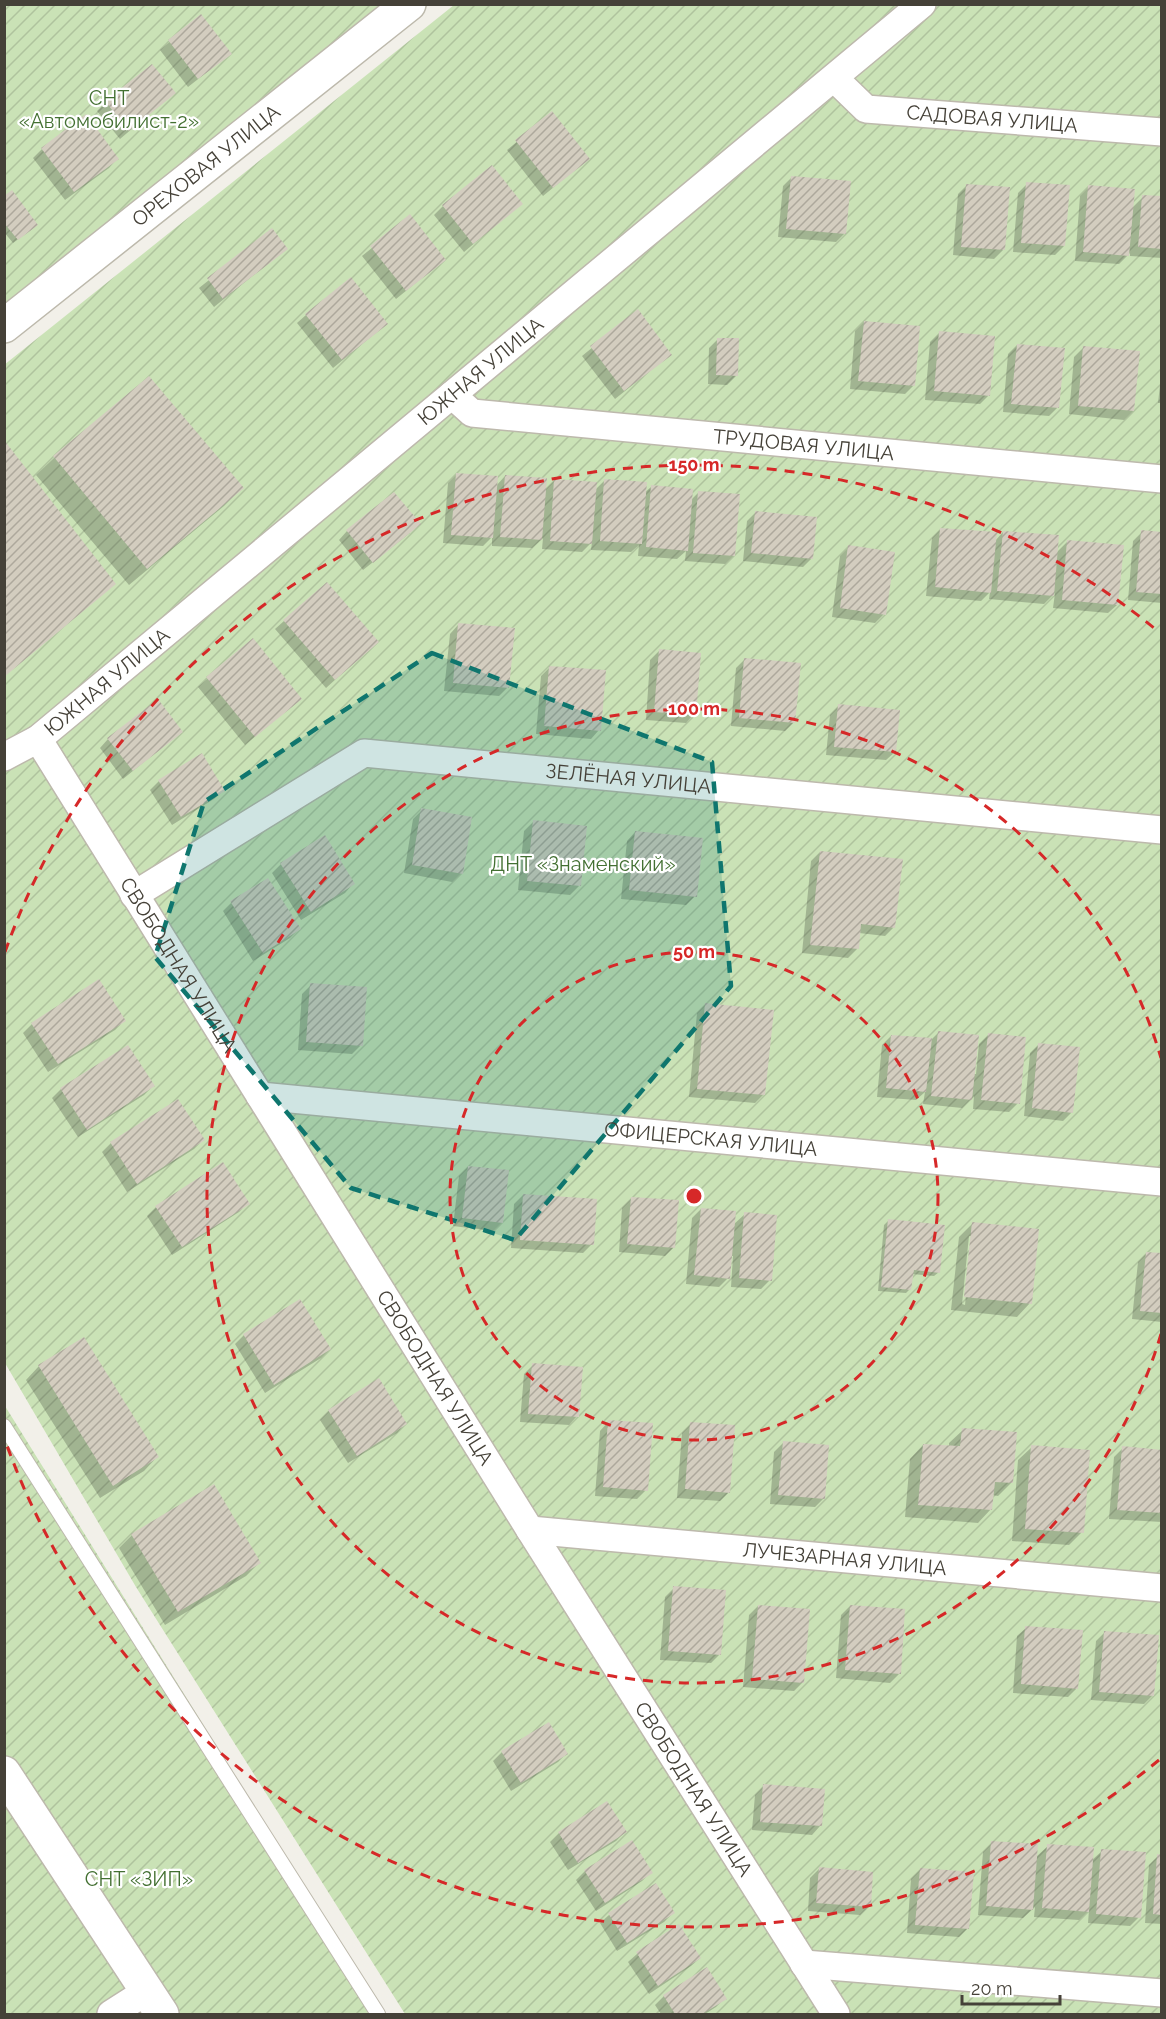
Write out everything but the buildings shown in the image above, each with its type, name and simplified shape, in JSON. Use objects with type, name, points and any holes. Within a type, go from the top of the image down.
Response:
[{"type":"street","name":"ОРЕХОВАЯ УЛИЦА","points":[[4,327],[408,4]]},
{"type":"street","name":"ЮЖНАЯ УЛИЦА","points":[[4,757],[38,739],[922,4]]},
{"type":"street","name":"САДОВАЯ УЛИЦА","points":[[834,78],[866,109],[1161,132]]},
{"type":"street","name":"ТРУДОВАЯ УЛИЦА","points":[[452,395],[472,413],[1161,479]]},
{"type":"street","name":"СВОБОДНАЯ УЛИЦА","points":[[38,739],[530,1530],[836,2014]]},
{"type":"street","name":"ЗЕЛЁНАЯ УЛИЦА","points":[[134,895],[363,753],[1161,830]]},
{"type":"street","name":"ОФИЦЕРСКАЯ УЛИЦА","points":[[260,1096],[1161,1182]]},
{"type":"street","name":"ЛУЧЕЗАРНАЯ УЛИЦА","points":[[530,1530],[1161,1588]]},
{"type":"street","points":[[4,1773],[155,2003],[111,2014]]},
{"type":"street","points":[[804,1964],[1161,1993]]},
{"type":"lane","points":[[4,1426],[378,2014]]},
{"type":"highlighted area","points":[[432,653],[712,762],[731,986],[515,1240],[351,1188],[155,957],[204,802]]},
{"type":"green space","name":"СНТ «Автомобилист-2»","points":[[5,5],[409,5],[5,326]]},
{"type":"green space","name":"ДНТ «Знаменский»","points":[[454,5],[1161,5],[1161,2014],[405,2014],[136,1587],[5,1363],[4,365]]},
{"type":"green space","name":"СНТ «ЗИП»","points":[[5,1406],[383,2014],[5,2014]]}]
